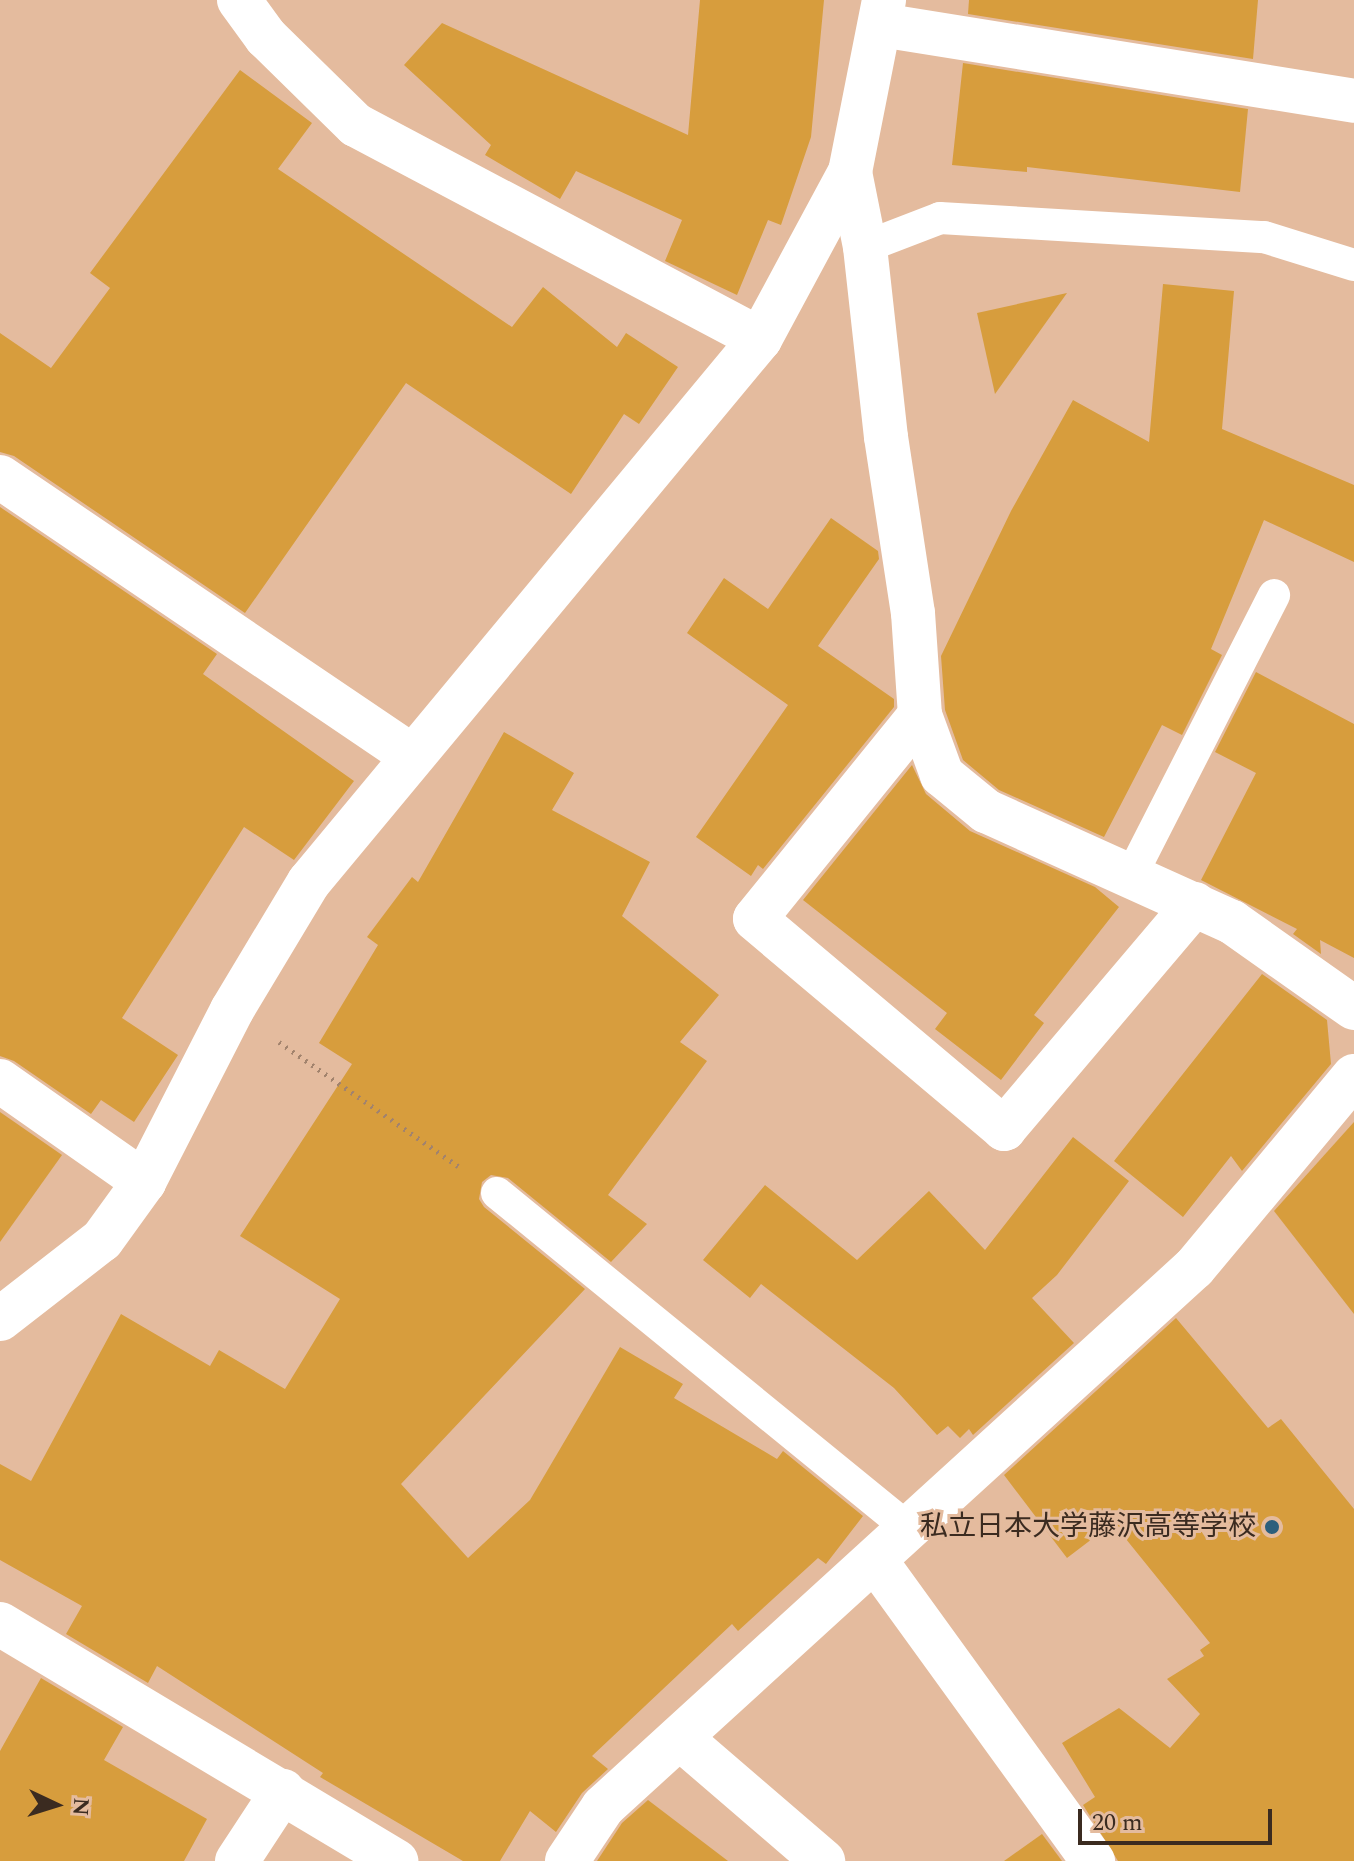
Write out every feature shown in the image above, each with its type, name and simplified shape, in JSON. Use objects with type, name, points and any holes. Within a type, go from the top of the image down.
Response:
[{"type":"street","points":[[239,0],[266,37],[356,125],[760,339]]},
{"type":"street","points":[[0,1319],[102,1240],[144,1182],[232,1010],[309,882],[410,755],[760,339],[850,172],[882,12],[1354,101]]},
{"type":"street","points":[[850,172],[865,247],[886,437],[913,613],[920,715],[942,775],[986,811],[1132,874],[1232,922],[1354,1008]]},
{"type":"street","points":[[0,477],[410,755]]},
{"type":"street","points":[[920,715],[755,919],[1004,1129],[1195,904]]},
{"type":"street","points":[[567,1861],[603,1807],[1194,1268],[1354,1076]]},
{"type":"street","points":[[0,1081],[144,1182]]},
{"type":"street","points":[[875,1560],[1093,1861]]},
{"type":"street","points":[[0,1624],[396,1861]]},
{"type":"street","points":[[680,1738],[823,1861]]},
{"type":"street","points":[[237,1861],[283,1791]]},
{"type":"lane","points":[[865,247],[940,218],[1264,237],[1354,265]]},
{"type":"lane","points":[[1132,874],[1274,595]]},
{"type":"lane","points":[[497,1193],[909,1529]]},
{"type":"path","points":[[232,1010],[497,1193]]},
{"type":"building","points":[[700,0],[824,0],[811,137],[781,225],[768,220],[737,295],[665,261],[682,220],[576,171],[560,199],[485,155],[491,145],[404,65],[442,23],[688,135]]},
{"type":"building","points":[[969,0],[1258,0],[1253,59],[968,14]]},
{"type":"building","points":[[963,63],[1248,109],[1240,192],[1027,167],[1027,172],[952,165]]},
{"type":"building","points":[[240,70],[312,123],[278,169],[512,327],[543,287],[617,347],[626,333],[678,367],[639,424],[624,414],[571,494],[406,383],[245,613],[14,456],[0,452],[0,333],[51,368],[110,288],[90,273]]},
{"type":"building","points":[[1163,284],[1234,291],[1222,429],[1354,485],[1354,562],[1264,520],[1211,649],[1222,655],[1182,735],[1162,725],[1104,837],[999,790],[963,760],[945,710],[941,656],[1011,511],[1073,400],[1149,442]]},
{"type":"building","points":[[1067,293],[995,394],[977,313]]},
{"type":"building","points":[[0,507],[217,654],[203,674],[354,781],[294,860],[244,827],[122,1018],[178,1055],[134,1122],[101,1100],[91,1114],[14,1061],[0,1056]]},
{"type":"building","points":[[831,518],[878,551],[879,559],[818,646],[894,699],[894,707],[763,869],[758,865],[751,876],[696,837],[788,705],[687,633],[724,578],[768,609]]},
{"type":"building","points":[[1256,672],[1354,724],[1354,958],[1320,940],[1321,954],[1293,934],[1297,929],[1201,880],[1256,773],[1215,752]]},
{"type":"building","points":[[504,732],[574,773],[552,810],[650,862],[622,916],[719,995],[680,1042],[707,1061],[608,1195],[647,1224],[611,1262],[508,1178],[491,1175],[482,1182],[479,1199],[484,1207],[585,1289],[401,1484],[468,1558],[530,1500],[620,1347],[683,1384],[674,1398],[777,1459],[783,1451],[863,1516],[826,1564],[818,1558],[738,1631],[732,1624],[592,1756],[608,1769],[582,1793],[556,1832],[530,1811],[500,1861],[463,1861],[320,1777],[323,1773],[157,1666],[148,1683],[66,1634],[82,1606],[0,1560],[0,1464],[31,1481],[121,1314],[210,1366],[219,1350],[285,1389],[340,1299],[240,1236],[352,1064],[319,1043],[378,945],[367,937],[412,877],[418,882]]},
{"type":"building","points":[[912,765],[926,794],[970,831],[1095,887],[1119,907],[1034,1015],[1044,1023],[1001,1080],[935,1029],[947,1013],[803,900]]},
{"type":"building","points":[[1262,974],[1327,1020],[1331,1064],[1242,1171],[1231,1156],[1183,1217],[1114,1161]]},
{"type":"building","points":[[0,1112],[62,1155],[0,1242]]},
{"type":"building","points":[[1354,1122],[1354,1314],[1274,1211]]},
{"type":"building","points":[[1073,1137],[1129,1181],[1057,1275],[1032,1298],[1074,1343],[973,1435],[969,1429],[960,1438],[948,1426],[937,1435],[894,1388],[761,1284],[750,1298],[703,1260],[765,1185],[857,1260],[929,1191],[985,1250]]},
{"type":"building","points":[[1176,1318],[1268,1428],[1281,1419],[1354,1509],[1354,1861],[1118,1861],[1083,1805],[1095,1797],[1062,1743],[1119,1708],[1170,1748],[1200,1714],[1167,1679],[1204,1656],[1200,1650],[1210,1643],[1113,1523],[1067,1558],[1004,1475]]},
{"type":"building","points":[[41,1678],[123,1727],[104,1760],[207,1819],[184,1861],[0,1861],[0,1751]]},
{"type":"building","points":[[648,1800],[728,1861],[597,1861],[622,1823]]},
{"type":"building","points":[[1042,1834],[1062,1861],[1004,1861]]},
{"type":"place","name":"私立日本大学藤沢高等学校","points":[[1272,1527]]}]
